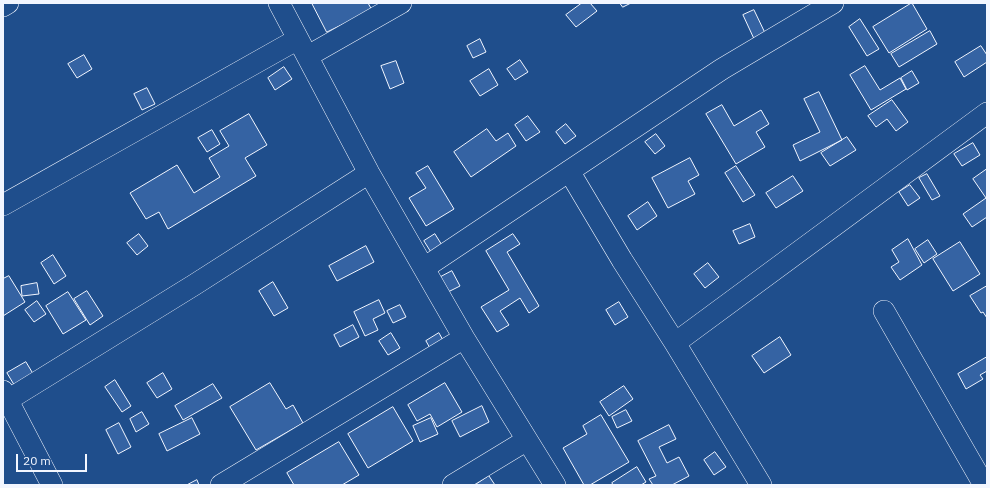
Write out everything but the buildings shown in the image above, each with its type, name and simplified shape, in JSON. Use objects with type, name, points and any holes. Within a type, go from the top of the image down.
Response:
[{"type":"street","points":[[3,6],[8,3]]},
{"type":"street","points":[[279,3],[369,173],[464,338],[555,485]]},
{"type":"street","points":[[3,205],[303,48],[401,3]]},
{"type":"street","points":[[424,268],[722,69],[833,3]]},
{"type":"street","points":[[675,343],[985,120]]},
{"type":"street","points":[[569,172],[761,485]]},
{"type":"street","points":[[52,485],[5,398],[194,285],[369,173]]},
{"type":"street","points":[[884,311],[984,485]]},
{"type":"street","points":[[220,485],[464,338]]},
{"type":"street","points":[[453,485],[526,440]]}]
